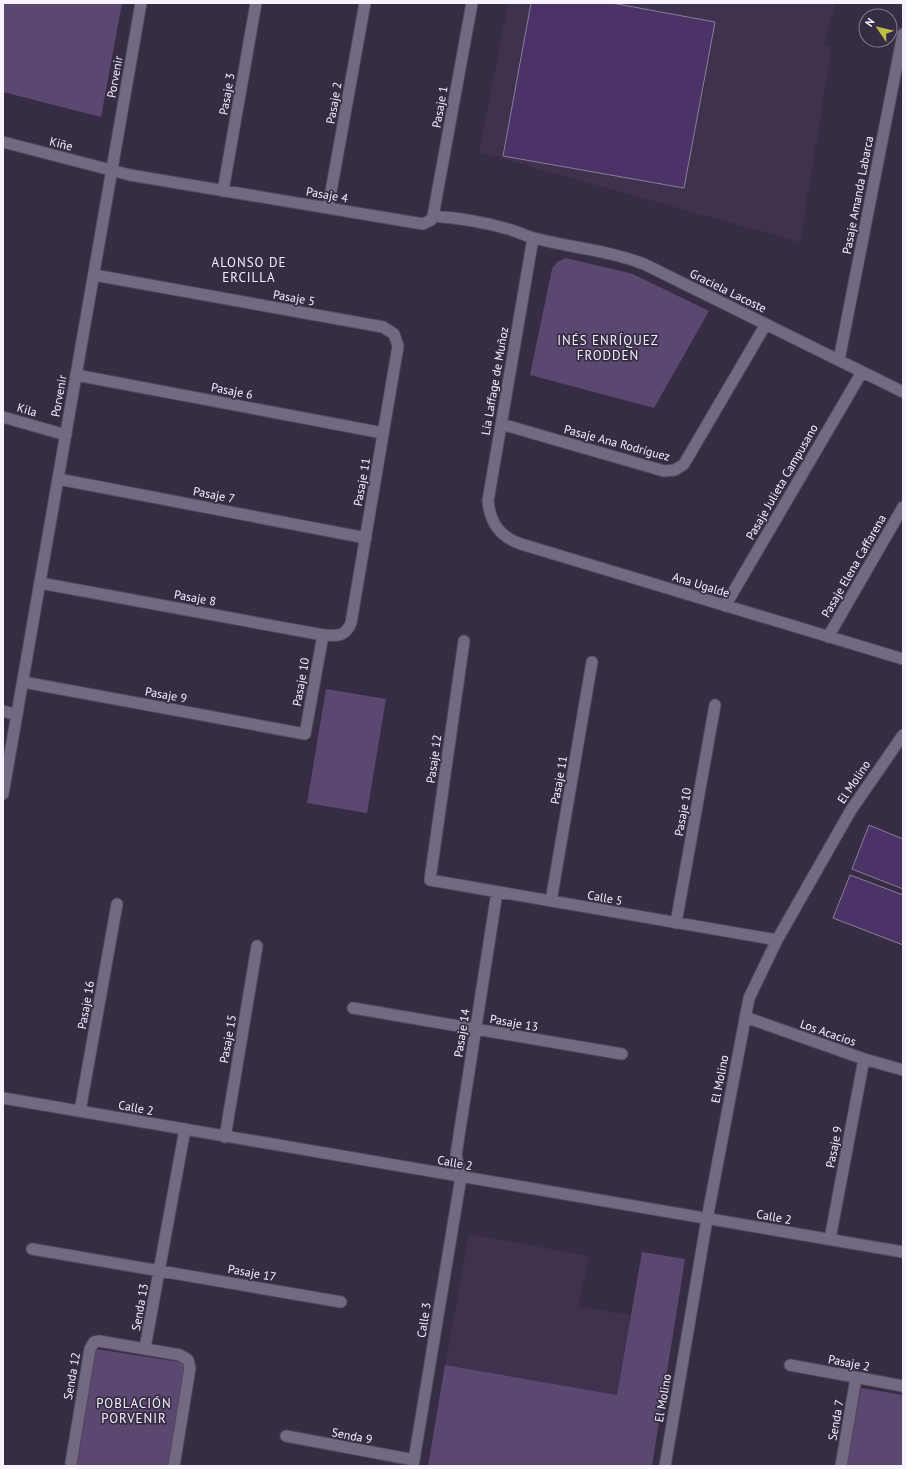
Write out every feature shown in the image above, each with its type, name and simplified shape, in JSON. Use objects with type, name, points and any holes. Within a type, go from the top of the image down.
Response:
[{"type":"street","name":"Porvenir","points":[[3,794],[141,3]]},
{"type":"street","name":"Pasaje 3","points":[[223,190],[256,3]]},
{"type":"street","name":"Pasaje 2","points":[[328,208],[365,3]]},
{"type":"street","name":"Pasaje 1","points":[[433,216],[472,3]]},
{"type":"street","name":"Pasaje Amanda Labarca","points":[[839,360],[903,34]]},
{"type":"street","name":"Kiñe","points":[[3,142],[112,170]]},
{"type":"street","name":"Pasaje 4","points":[[112,170],[418,224],[427,222],[433,216],[467,219],[509,229],[533,238]]},
{"type":"street","name":"Graciela Lacoste","points":[[533,238],[606,251],[650,267],[903,392]]},
{"type":"street","name":"Lía Laffage de Muñoz","points":[[496,528],[490,516],[488,501],[533,238]]},
{"type":"street","name":"Pasaje 5","points":[[94,275],[383,327],[394,334]]},
{"type":"street","name":"Pasaje Ana Rodríguez","points":[[502,424],[664,471],[675,470],[684,464],[766,324]]},
{"type":"street","name":"Pasaje 11","points":[[344,634],[351,623],[398,346],[394,334]]},
{"type":"street","name":"Pasaje Julieta Campusano","points":[[725,606],[862,372]]},
{"type":"street","name":"Pasaje 6","points":[[76,375],[383,433]]},
{"type":"street","name":"Kila","points":[[3,417],[66,435]]},
{"type":"street","name":"Pasaje 7","points":[[58,479],[366,538]]},
{"type":"street","name":"Pasaje Elena Caffarena","points":[[828,637],[903,507]]},
{"type":"street","name":"Ana Ugalde","points":[[496,528],[507,538],[521,544],[903,659]]},
{"type":"street","name":"Pasaje 8","points":[[40,583],[323,635],[339,636],[344,634]]},
{"type":"street","name":"Pasaje 10","points":[[305,734],[323,635]]},
{"type":"street","name":"Pasaje 12","points":[[430,880],[464,641]]},
{"type":"street","name":"Pasaje 11","points":[[551,901],[592,662]]},
{"type":"street","name":"Pasaje 9","points":[[23,682],[305,734]]},
{"type":"street","name":"Pasaje 10","points":[[676,923],[716,705]]},
{"type":"street","points":[[3,711],[17,715]]},
{"type":"street","name":"El Molino","points":[[664,1466],[707,1219],[745,1017],[754,985],[777,940],[851,810],[903,735]]},
{"type":"street","name":"Calle 5","points":[[430,880],[777,940]]},
{"type":"street","name":"Pasaje 14","points":[[461,1177],[456,1155],[497,892]]},
{"type":"street","name":"Pasaje 16","points":[[80,1112],[117,904]]},
{"type":"street","name":"Pasaje 15","points":[[225,1136],[257,946]]},
{"type":"street","name":"Pasaje 13","points":[[353,1008],[622,1054]]},
{"type":"street","name":"Los Acacios","points":[[745,1017],[864,1059],[903,1070]]},
{"type":"street","name":"Pasaje 9","points":[[830,1239],[864,1059]]},
{"type":"street","name":"Calle 2","points":[[3,1098],[903,1252]]},
{"type":"street","points":[[159,1271],[185,1130]]},
{"type":"street","name":"Calle 3","points":[[414,1463],[461,1177]]},
{"type":"street","name":"Pasaje 17","points":[[32,1249],[341,1302]]},
{"type":"street","name":"Senda 13","points":[[145,1348],[159,1271]]},
{"type":"street","name":"Senda 12","points":[[72,1466],[71,1463],[90,1349],[94,1342],[99,1341],[145,1348]]},
{"type":"street","points":[[145,1348],[180,1355],[188,1360],[190,1368],[174,1466]]},
{"type":"street","name":"Pasaje 2","points":[[790,1365],[903,1386]]},
{"type":"street","name":"Senda 7","points":[[841,1466],[856,1378]]},
{"type":"street","name":"Senda 9","points":[[286,1436],[414,1463]]},
{"type":"shaded area","points":[[3,3],[122,3],[101,117],[3,92]]},
{"type":"shaded area","points":[[508,3],[835,3],[824,46],[832,47],[800,242],[479,152]]},
{"type":"shaded area","points":[[566,258],[633,274],[709,311],[654,408],[530,375],[552,269],[557,262]]},
{"type":"shaded area","points":[[326,689],[386,699],[367,813],[307,803]]},
{"type":"shaded area","points":[[469,1234],[589,1256],[578,1307],[631,1315],[617,1395],[445,1365]]},
{"type":"shaded area","points":[[642,1252],[685,1259],[652,1466],[428,1466],[445,1365],[617,1395]]},
{"type":"shaded area","points":[[96,1349],[186,1363],[169,1466],[77,1466]]},
{"type":"shaded area","points":[[861,1388],[903,1395],[903,1466],[847,1466]]},
{"type":"building","points":[[531,3],[612,3],[715,22],[684,188],[503,156]]},
{"type":"building","points":[[869,825],[903,839],[903,889],[852,869]]},
{"type":"building","points":[[850,875],[903,895],[903,945],[833,918]]},
{"type":"district","name":"ALONSO DE ERCILLA","points":[[249,270]]},
{"type":"district","name":"INÉS ENRÍQUEZ FRODDEN","points":[[608,348]]},
{"type":"district","name":"POBLACIÓN PORVENIR","points":[[134,1410]]}]
